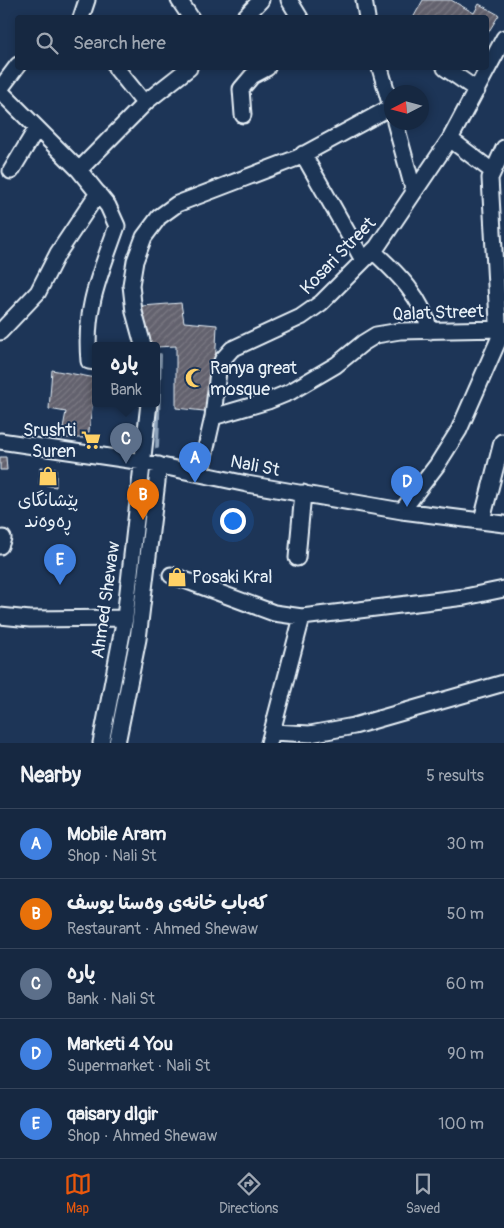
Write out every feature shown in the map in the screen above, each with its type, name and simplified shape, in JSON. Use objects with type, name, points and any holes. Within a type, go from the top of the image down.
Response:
[{"type":"street","points":[[81,15],[87,0]]},
{"type":"street","points":[[178,0],[189,15]]},
{"type":"street","points":[[247,15],[261,0]]},
{"type":"street","points":[[289,0],[298,15]]},
{"type":"street","name":"Kosari Street","points":[[213,417],[218,371],[223,359],[232,349],[301,317],[321,303],[368,256],[401,214],[450,139],[477,90],[498,63],[504,38]]},
{"type":"street","points":[[15,70],[0,90],[79,170],[108,206],[117,226],[89,308],[86,335],[89,361],[92,361]]},
{"type":"street","points":[[118,70],[141,99],[147,101]]},
{"type":"street","points":[[79,170],[147,101],[186,70]]},
{"type":"street","points":[[243,115],[241,89],[252,76],[263,70]]},
{"type":"street","points":[[381,70],[385,85]]},
{"type":"street","points":[[448,70],[477,90]]},
{"type":"street","points":[[142,342],[134,312],[131,285],[135,262],[144,237],[159,217],[177,204],[303,154],[384,113]]},
{"type":"street","points":[[11,171],[38,128]]},
{"type":"street","points":[[397,130],[414,192]]},
{"type":"street","points":[[450,139],[492,171]]},
{"type":"street","points":[[402,511],[437,465],[459,430],[496,348],[502,329],[490,178],[503,151]]},
{"type":"street","points":[[303,154],[368,256],[417,298],[430,331]]},
{"type":"street","points":[[0,332],[38,292],[58,253],[98,193]]},
{"type":"street","name":"Qalat Street","points":[[213,417],[268,401],[290,392],[336,365],[376,335],[400,331],[502,329]]},
{"type":"street","name":"Ahmed Shewaw","points":[[101,743],[125,618],[149,407]]},
{"type":"street","points":[[200,474],[213,417]]},
{"type":"street","name":"Nali St","points":[[0,441],[143,462],[402,511],[504,524]]},
{"type":"street","points":[[482,520],[502,442]]},
{"type":"street","name":"Ahmed Shewaw","points":[[117,743],[140,630],[159,465]]},
{"type":"street","points":[[297,558],[302,493]]},
{"type":"street","points":[[172,575],[274,613],[302,617],[465,597],[504,589]]},
{"type":"street","points":[[0,616],[30,619],[125,618]]},
{"type":"street","points":[[302,617],[270,738],[310,734],[354,726],[504,683]]},
{"type":"building","points":[[423,0],[451,0],[474,13],[479,4],[499,15],[489,31],[489,15],[415,15]]},
{"type":"building","name":"Ranya great mosque","points":[[181,303],[184,322],[217,325],[213,412],[176,408],[176,346],[160,347],[160,342],[148,342],[142,306]]},
{"type":"building","points":[[52,370],[92,377],[92,407],[88,438],[61,438],[66,412],[49,409]]},
{"type":"building","points":[[0,457],[6,457],[7,470],[0,470]]},
{"type":"building","name":"پێشانگای ڕه‌وه‌ند","points":[[40,467],[56,468],[56,487],[39,484]]},
{"type":"waterway","points":[[157,447],[158,407]]},
{"type":"place","name":"Ranya great mosque","points":[[195,378]]},
{"type":"place","name":"Srushti Suren","points":[[91,440]]},
{"type":"place","name":"پاره","points":[[126,464]]},
{"type":"place","name":"پێشانگای ڕه‌وه‌ند","points":[[48,476]]},
{"type":"place","name":"Mobile Aram","points":[[195,483]]},
{"type":"place","name":"Marketi 4 You","points":[[407,507]]},
{"type":"place","name":"کەباب خانەی وەستا یوسف","points":[[143,520]]},
{"type":"place","name":"Posaki Kral","points":[[177,577]]},
{"type":"place","name":"qaisary dlgir","points":[[60,585]]}]
